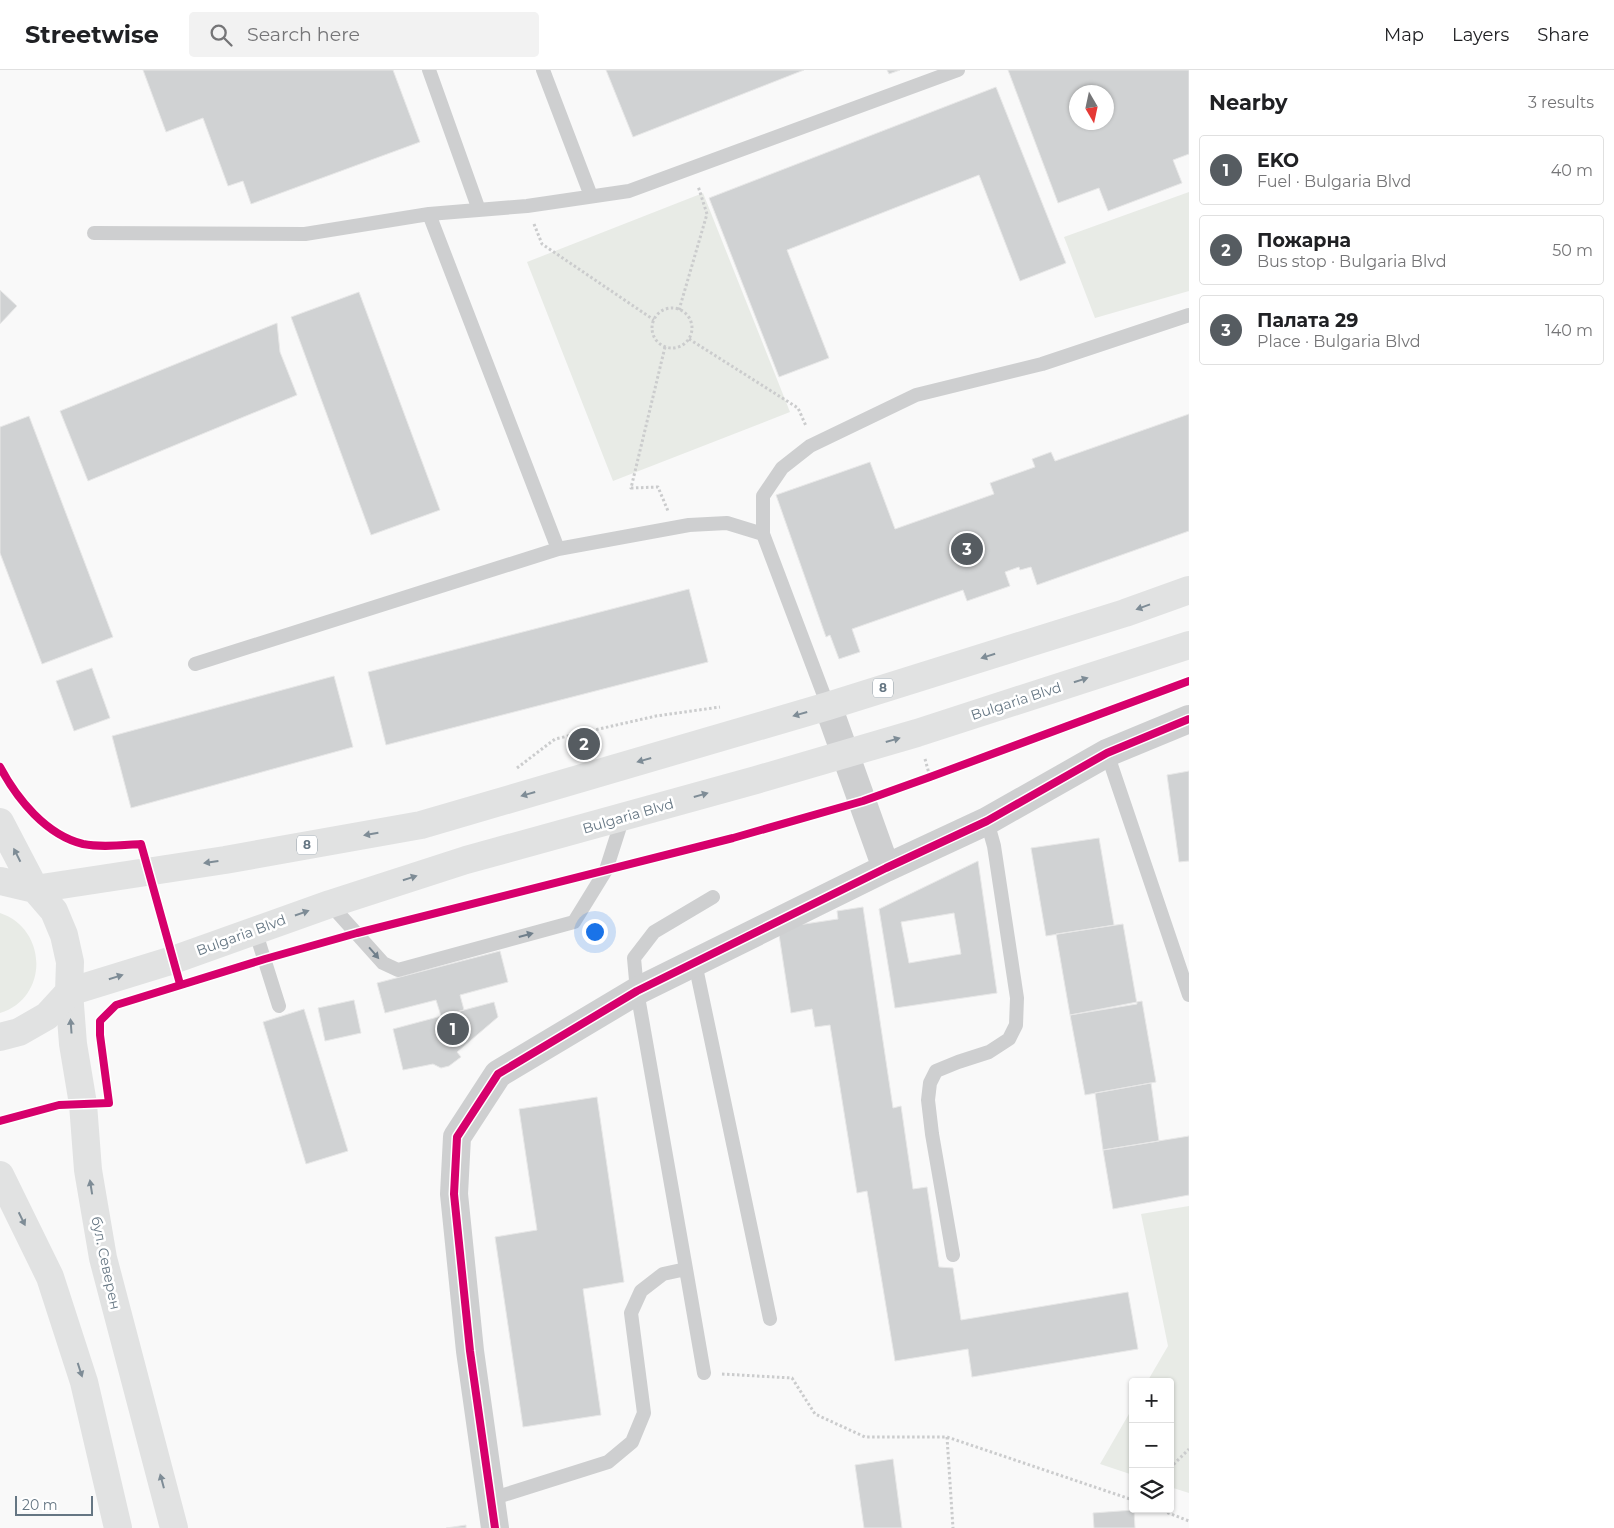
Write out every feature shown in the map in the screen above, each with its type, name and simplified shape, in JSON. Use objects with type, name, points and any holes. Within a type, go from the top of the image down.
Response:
[{"type":"main road","name":"8","points":[[35,889],[225,860],[422,824],[828,706],[1125,614],[1189,590]]},
{"type":"main road","name":"Bulgaria Blvd","points":[[69,992],[173,960],[330,904],[466,860],[917,733],[1189,645]]},
{"type":"main road","points":[[0,822],[35,889]]},
{"type":"main road","points":[[0,881],[35,889]]},
{"type":"main road","name":"бул. Северен","points":[[35,889],[54,910],[64,935],[70,962],[69,992],[73,1044],[83,1104],[88,1170],[103,1258],[174,1528]]},
{"type":"main road","points":[[0,1037],[19,1032],[47,1016],[69,992]]},
{"type":"main road","points":[[0,1175],[50,1277],[84,1382],[118,1528]]},
{"type":"street","points":[[828,706],[886,868]]},
{"type":"street","points":[[495,1528],[470,1350],[454,1194],[457,1137],[498,1074],[637,991],[886,868],[987,821],[1107,753],[1189,719]]},
{"type":"lane","points":[[428,70],[480,210]]},
{"type":"lane","points":[[543,70],[591,196]]},
{"type":"lane","points":[[94,233],[305,234],[430,214],[527,206],[628,190],[958,70]]},
{"type":"lane","points":[[430,214],[558,549]]},
{"type":"lane","points":[[828,706],[764,534],[763,496],[782,468],[814,444],[916,395],[1042,364],[1189,315]]},
{"type":"lane","points":[[195,664],[558,549],[676,528],[727,523],[764,534]]},
{"type":"lane","points":[[1107,753],[1189,995]]},
{"type":"lane","points":[[330,904],[383,963],[398,970],[574,922],[606,870],[623,817]]},
{"type":"lane","points":[[953,1255],[928,1100],[930,1083],[936,1071],[989,1052],[1009,1040],[1016,1025],[1017,998],[994,846],[987,821]]},
{"type":"lane","points":[[704,1373],[637,991],[634,958],[654,932],[713,897]]},
{"type":"lane","points":[[255,930],[279,1006]]},
{"type":"lane","points":[[695,963],[770,1320]]},
{"type":"lane","points":[[491,1499],[608,1462],[632,1442],[644,1413],[631,1312],[641,1290],[664,1274],[686,1269]]},
{"type":"path","points":[[679,310],[707,214],[692,167]]},
{"type":"path","points":[[527,206],[542,244],[654,320]]},
{"type":"path","points":[[667,309],[679,310],[689,319],[692,325],[692,332],[689,339],[679,347],[665,347],[655,338],[652,326],[654,320],[667,309]]},
{"type":"path","points":[[689,339],[798,408],[814,444]]},
{"type":"path","points":[[665,347],[631,488],[658,487],[676,528]]},
{"type":"path","points":[[514,771],[555,739],[656,716],[729,705]]},
{"type":"path","points":[[924,780],[940,774]]},
{"type":"path","points":[[704,1373],[792,1378],[815,1414],[865,1437],[947,1437],[1129,1499]]},
{"type":"path","points":[[947,1437],[953,1528]]},
{"type":"path","points":[[1174,1464],[1189,1449]]},
{"type":"path","points":[[1168,1513],[1189,1521]]},
{"type":"shaded area","points":[[1189,192],[1189,291],[1095,318],[1064,237]]},
{"type":"shaded area","points":[[703,193],[790,412],[613,481],[527,262]]},
{"type":"shaded area","points":[[0,913],[16,921],[27,933],[34,948],[36,963],[34,979],[27,993],[16,1005],[0,1013]]},
{"type":"shaded area","points":[[1189,1206],[1189,1493],[1174,1488],[1174,1378],[1149,1378],[1168,1346],[1141,1214]]},
{"type":"shaded area","points":[[1129,1414],[1129,1474],[1100,1464]]},
{"type":"building","points":[[143,70],[393,70],[420,142],[251,204],[243,181],[228,186],[203,118],[166,132]]},
{"type":"building","points":[[606,70],[804,70],[633,137]]},
{"type":"building","points":[[887,70],[900,70],[889,74]]},
{"type":"building","points":[[1008,70],[1189,70],[1189,154],[1173,160],[1182,183],[1108,211],[1099,188],[1058,203]]},
{"type":"building","points":[[996,87],[1066,263],[1020,281],[979,175],[787,250],[829,358],[779,377],[709,198]]},
{"type":"building","points":[[0,290],[17,306],[0,324]]},
{"type":"building","points":[[359,292],[440,510],[371,535],[291,317]]},
{"type":"building","points":[[277,323],[280,352],[297,395],[88,481],[60,411]]},
{"type":"building","points":[[1189,414],[1189,531],[1037,585],[1031,567],[1020,570],[1019,567],[1005,572],[1010,586],[967,601],[963,590],[852,629],[860,652],[839,659],[830,635],[826,637],[776,495],[870,462],[895,529],[994,494],[990,483],[1035,467],[1032,459],[1051,452],[1055,461]]},
{"type":"building","points":[[29,416],[113,637],[42,664],[0,553],[0,427]]},
{"type":"building","points":[[689,589],[708,662],[386,745],[368,672]]},
{"type":"building","points":[[92,668],[110,718],[74,731],[56,681]]},
{"type":"building","points":[[334,676],[353,747],[131,808],[112,736]]},
{"type":"building","points":[[1189,771],[1189,861],[1179,862],[1167,775]]},
{"type":"building","points":[[1099,838],[1114,925],[1046,936],[1031,848]]},
{"type":"building","points":[[978,861],[997,993],[895,1008],[879,909]],"holes":[[[954,913],[961,954],[909,963],[901,922]]]},
{"type":"building","points":[[863,907],[893,1108],[901,1106],[913,1189],[927,1187],[939,1267],[953,1268],[961,1320],[1128,1292],[1138,1349],[972,1377],[968,1349],[895,1361],[867,1191],[857,1193],[830,1025],[815,1027],[812,1009],[791,1013],[778,928],[838,919],[837,911]]},
{"type":"building","points":[[1123,924],[1137,1004],[1070,1015],[1056,934]]},
{"type":"building","points":[[500,951],[508,982],[460,995],[464,1010],[441,1016],[436,1000],[385,1013],[377,983]]},
{"type":"building","points":[[354,1000],[361,1033],[325,1041],[318,1008]]},
{"type":"building","points":[[1142,1001],[1156,1082],[1085,1095],[1070,1015]]},
{"type":"building","points":[[494,1002],[498,1017],[457,1052],[461,1057],[449,1066],[441,1068],[433,1064],[403,1070],[393,1029]]},
{"type":"building","points":[[304,1009],[348,1151],[306,1164],[263,1022]]},
{"type":"building","points":[[1151,1083],[1159,1141],[1103,1150],[1095,1093]]},
{"type":"building","points":[[597,1097],[624,1282],[583,1289],[601,1415],[523,1427],[495,1237],[537,1230],[519,1109]]},
{"type":"building","points":[[1189,1136],[1189,1195],[1113,1209],[1103,1150]]},
{"type":"building","points":[[893,1459],[902,1528],[864,1528],[855,1465]]},
{"type":"building","points":[[1129,1510],[1129,1513],[1134,1513],[1135,1528],[1094,1528],[1093,1513]]},
{"type":"building","points":[[466,1525],[466,1528],[446,1528]]},
{"type":"cycle path","points":[[0,1121],[59,1105],[109,1103],[100,1035],[100,1021],[116,1005],[357,933],[733,838],[863,801],[1189,681]]},
{"type":"cycle path","points":[[495,1528],[470,1351],[454,1194],[457,1137],[498,1074],[637,991],[886,868],[987,821],[1107,753],[1189,719]]},
{"type":"cycle path","points":[[0,767],[24,803],[57,833],[83,844],[97,846],[141,844],[180,984]]},
{"type":"place","name":"Палата 29","points":[[967,549]]},
{"type":"place","name":"Пожарна","points":[[584,744]]},
{"type":"place","name":"EKO","points":[[453,1029]]}]
